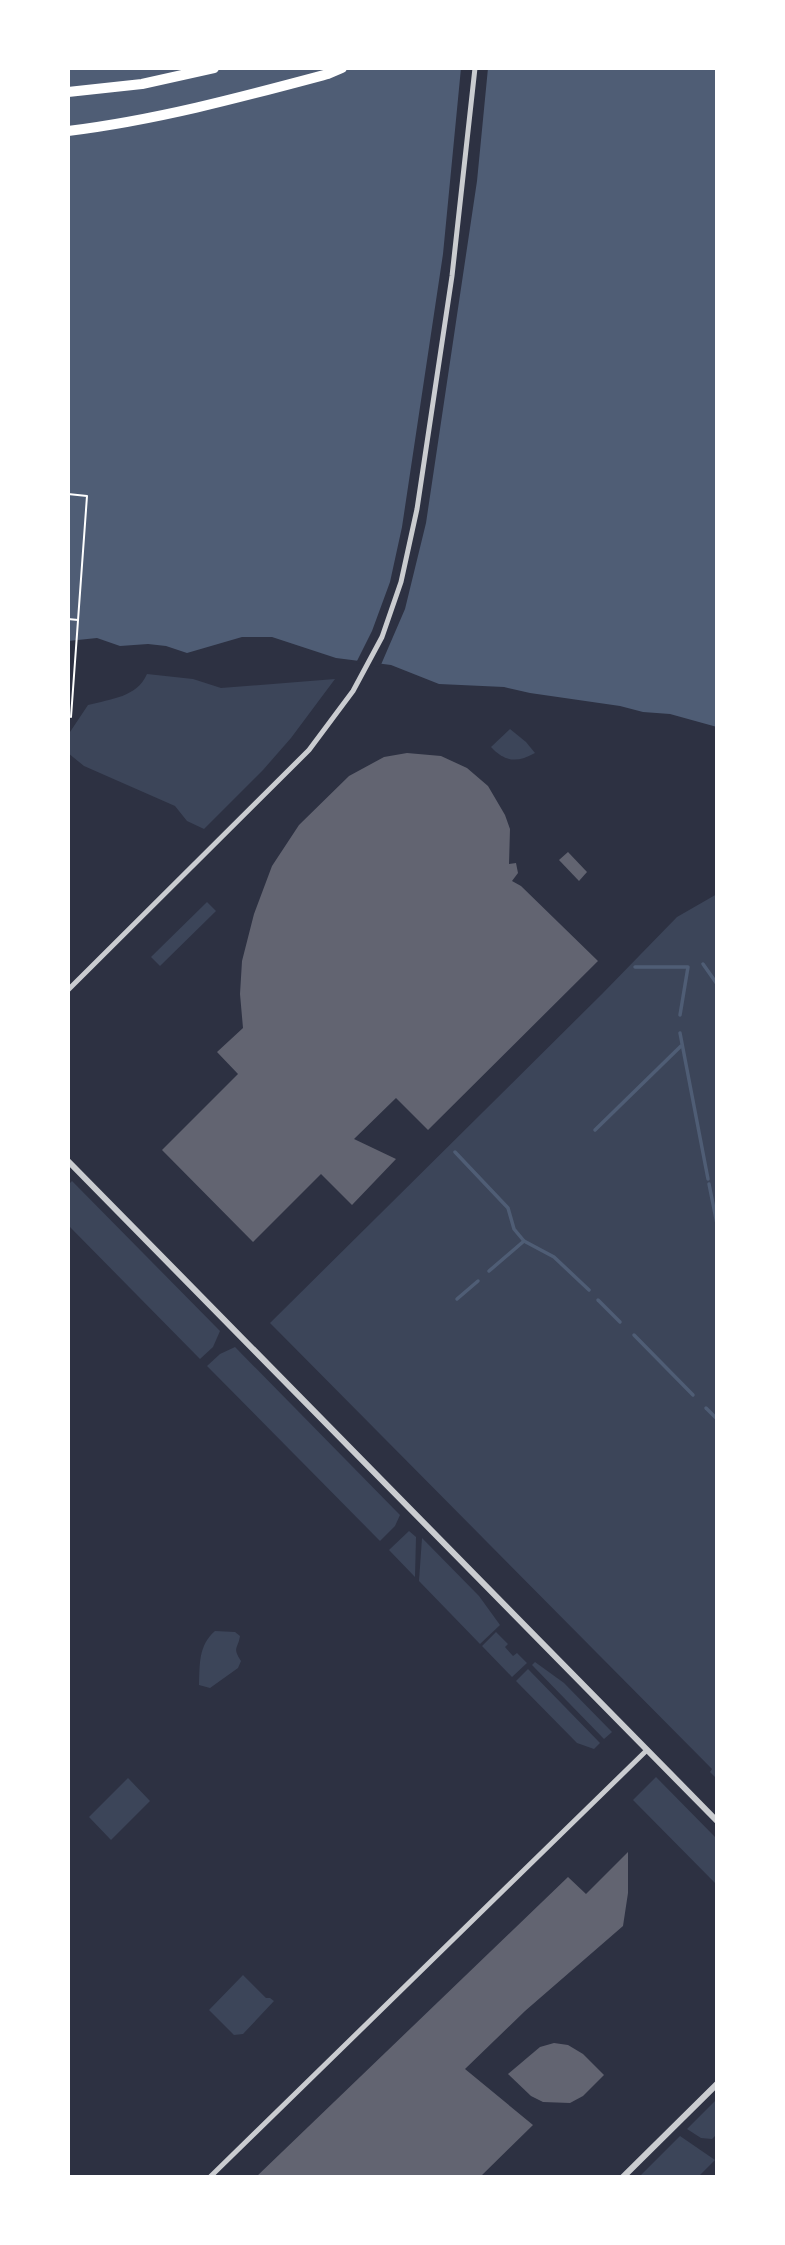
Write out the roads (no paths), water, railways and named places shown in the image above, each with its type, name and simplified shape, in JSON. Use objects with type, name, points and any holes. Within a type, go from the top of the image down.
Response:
[{"type":"highway","points":[[68,92],[142,84],[214,68]]},
{"type":"highway","points":[[68,131],[118,125],[213,105],[342,68]]},
{"type":"street","points":[[68,990],[293,769],[338,713],[382,637],[394,608],[411,538],[452,276],[475,68]]},
{"type":"street","points":[[68,1161],[717,1821]]},
{"type":"street","points":[[210,2177],[647,1750]]},
{"type":"street","points":[[623,2177],[717,2084]]},
{"type":"waterway","points":[[703,964],[717,984]]},
{"type":"waterway","points":[[635,967],[688,967],[680,1015]]},
{"type":"waterway","points":[[680,1033],[708,1179]]},
{"type":"waterway","points":[[595,1130],[681,1046]]},
{"type":"waterway","points":[[455,1152],[508,1208],[514,1229],[524,1241],[554,1257],[589,1290]]},
{"type":"waterway","points":[[709,1184],[717,1224]]},
{"type":"waterway","points":[[489,1271],[524,1241]]},
{"type":"waterway","points":[[457,1299],[478,1281]]},
{"type":"waterway","points":[[598,1300],[620,1322]]},
{"type":"waterway","points":[[634,1335],[693,1395]]},
{"type":"waterway","points":[[706,1408],[717,1419]]}]
